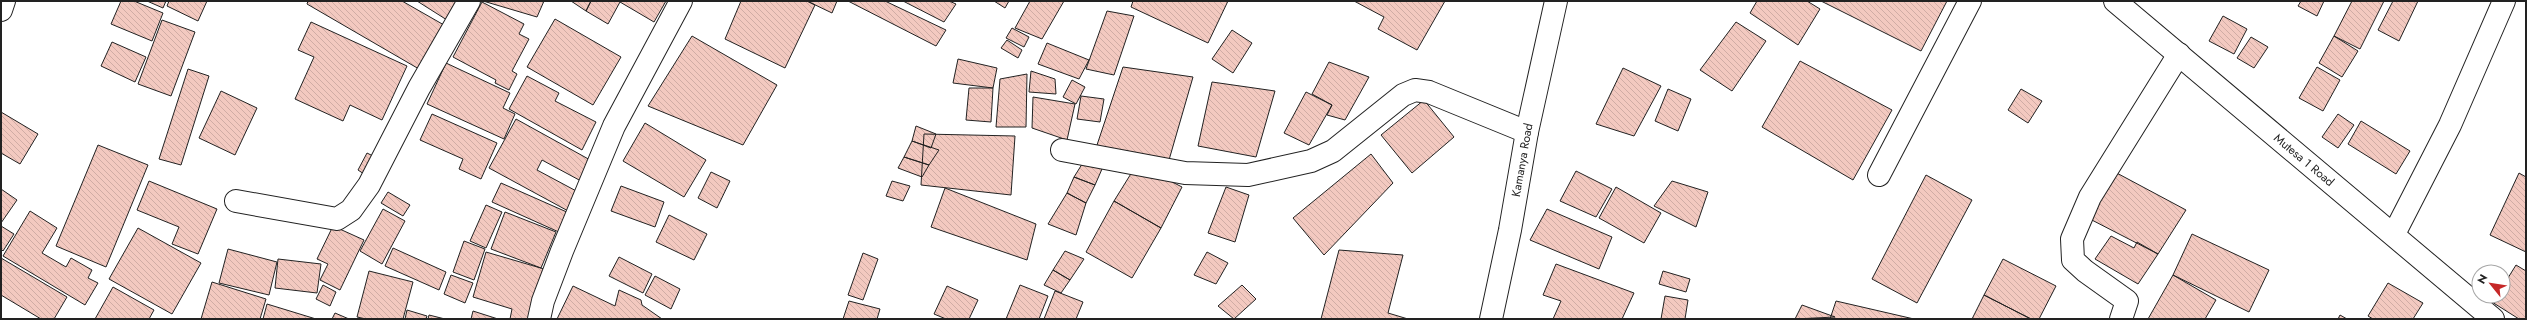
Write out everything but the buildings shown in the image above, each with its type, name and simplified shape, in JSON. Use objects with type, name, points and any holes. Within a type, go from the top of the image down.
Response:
[{"type":"street","points":[[1,10],[4,1]]},
{"type":"street","points":[[236,201],[337,219],[352,210],[369,186],[419,88],[469,1]]},
{"type":"street","points":[[539,319],[543,301],[562,251],[614,126],[681,1]]},
{"type":"street","name":"Kamanya Road","points":[[1491,319],[1510,230],[1527,132],[1556,1]]},
{"type":"street","points":[[1880,175],[1970,1]]},
{"type":"street","name":"Mutesa 1 Road","points":[[2115,1],[2394,234],[2493,319]]},
{"type":"street","points":[[2394,234],[2450,124],[2504,1]]},
{"type":"street","points":[[2121,319],[2127,301],[2085,271],[2073,260],[2072,239],[2090,198],[2178,54]]},
{"type":"street","points":[[1062,150],[1185,173],[1248,175],[1311,161],[1333,151],[1403,95],[1415,90],[1429,92],[1527,132]]}]
